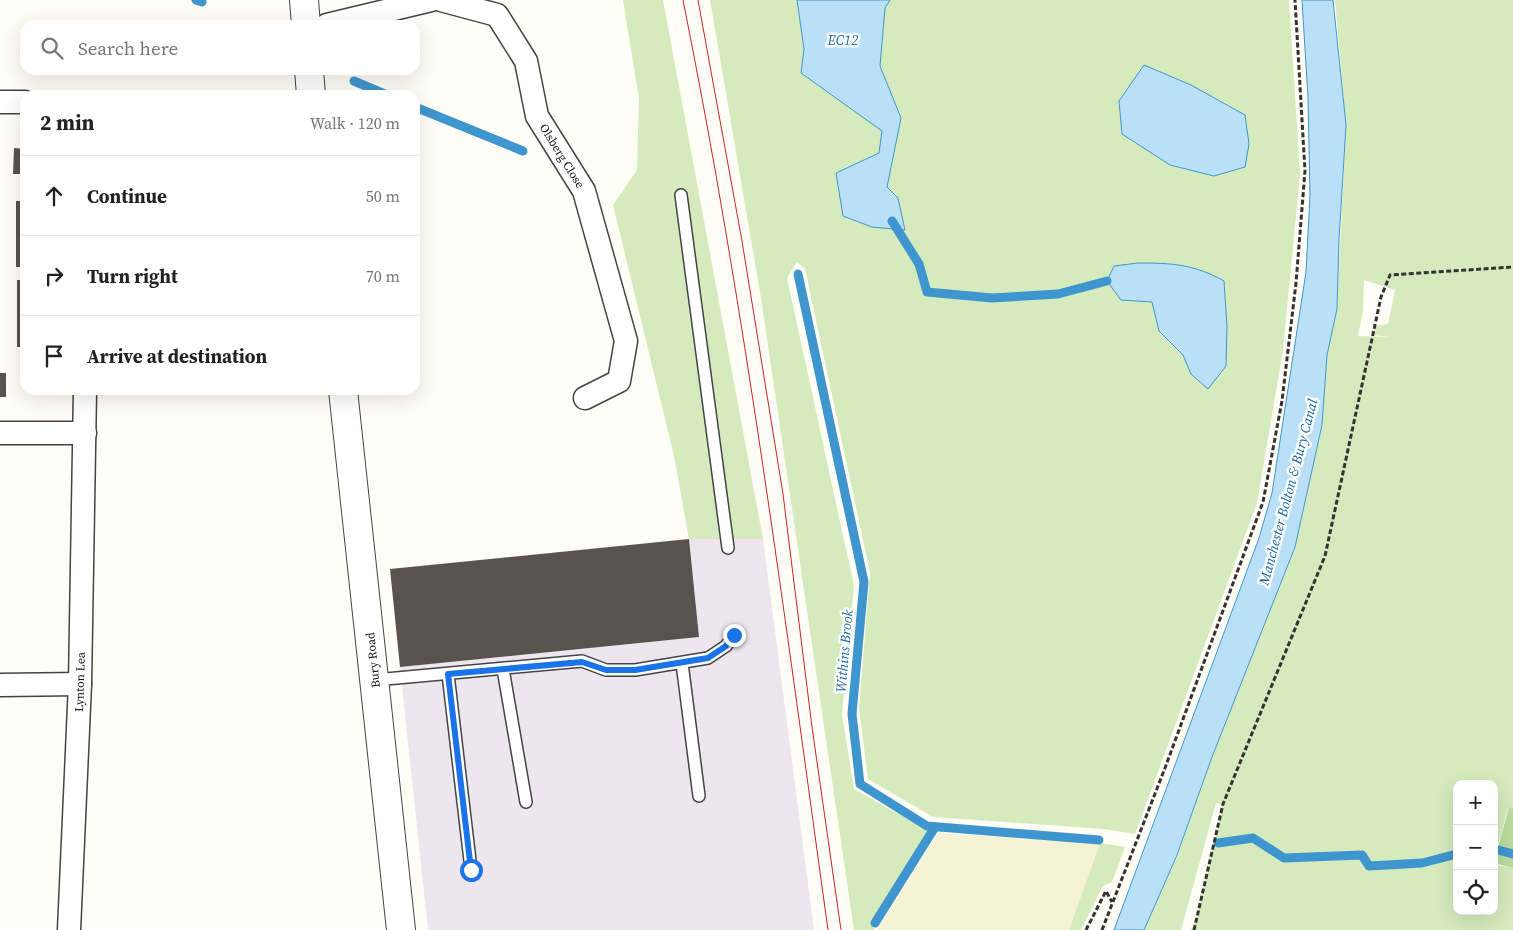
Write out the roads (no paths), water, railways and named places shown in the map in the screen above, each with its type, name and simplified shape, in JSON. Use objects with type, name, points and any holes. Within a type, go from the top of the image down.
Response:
[{"type":"street","points":[[304,0],[306,20]]},
{"type":"street","points":[[348,20],[431,0]]},
{"type":"street","name":"Olsberg Close","points":[[441,0],[497,15],[526,61],[537,116],[584,191],[626,342],[619,381],[585,398]]},
{"type":"street","points":[[310,75],[311,90]]},
{"type":"street","points":[[0,102],[20,102]]},
{"type":"street","name":"Lynton Lea","points":[[69,930],[80,684],[85,395]]},
{"type":"street","name":"Bury Road","points":[[344,395],[400,930]]},
{"type":"street","points":[[0,433],[85,433]]},
{"type":"street","points":[[0,684],[80,684]]},
{"type":"lane","points":[[681,196],[728,548]]},
{"type":"lane","points":[[375,680],[582,662],[606,670],[635,670],[708,658],[726,646],[734,635]]},
{"type":"lane","points":[[682,663],[699,796]]},
{"type":"lane","points":[[503,668],[526,802]]},
{"type":"lane","points":[[448,674],[471,870]]},
{"type":"water","name":"EC12","points":[[797,0],[890,0],[885,8],[880,66],[901,118],[887,187],[898,198],[905,230],[872,227],[843,216],[836,173],[879,153],[882,131],[801,73],[804,49]]},
{"type":"water","name":"Manchester Bolton & Bury Canal","points":[[1302,0],[1333,0],[1346,125],[1337,309],[1327,355],[1322,425],[1295,547],[1212,757],[1177,855],[1144,930],[1114,930],[1259,538],[1272,493],[1306,272],[1310,196],[1308,98]]},
{"type":"water","points":[[1144,65],[1191,85],[1245,115],[1249,144],[1245,167],[1214,176],[1170,165],[1122,134],[1119,101]]},
{"type":"water","points":[[1161,263],[1192,268],[1224,281],[1227,326],[1226,366],[1208,389],[1191,374],[1183,355],[1159,331],[1152,302],[1121,300],[1107,281],[1114,266]]},
{"type":"waterway","points":[[196,0],[202,2]]},
{"type":"waterway","points":[[354,81],[375,90]]},
{"type":"waterway","points":[[420,109],[523,151]]},
{"type":"waterway","points":[[892,221],[919,264],[927,292],[992,298],[1058,294],[1107,281]]},
{"type":"waterway","name":"Withins Brook","points":[[798,274],[864,582],[852,714],[860,784],[927,826],[1099,840]]},
{"type":"waterway","points":[[875,923],[935,827]]},
{"type":"waterway","name":"Withins Brook","points":[[1218,843],[1253,838],[1284,858],[1362,855],[1369,866],[1422,863],[1453,855]]},
{"type":"waterway","name":"Withins Brook","points":[[1498,850],[1513,854]]},
{"type":"tram line","points":[[683,0],[726,232],[745,348],[780,580],[828,930]]},
{"type":"tram line","points":[[698,0],[742,241],[783,494],[812,727],[841,930]]}]
